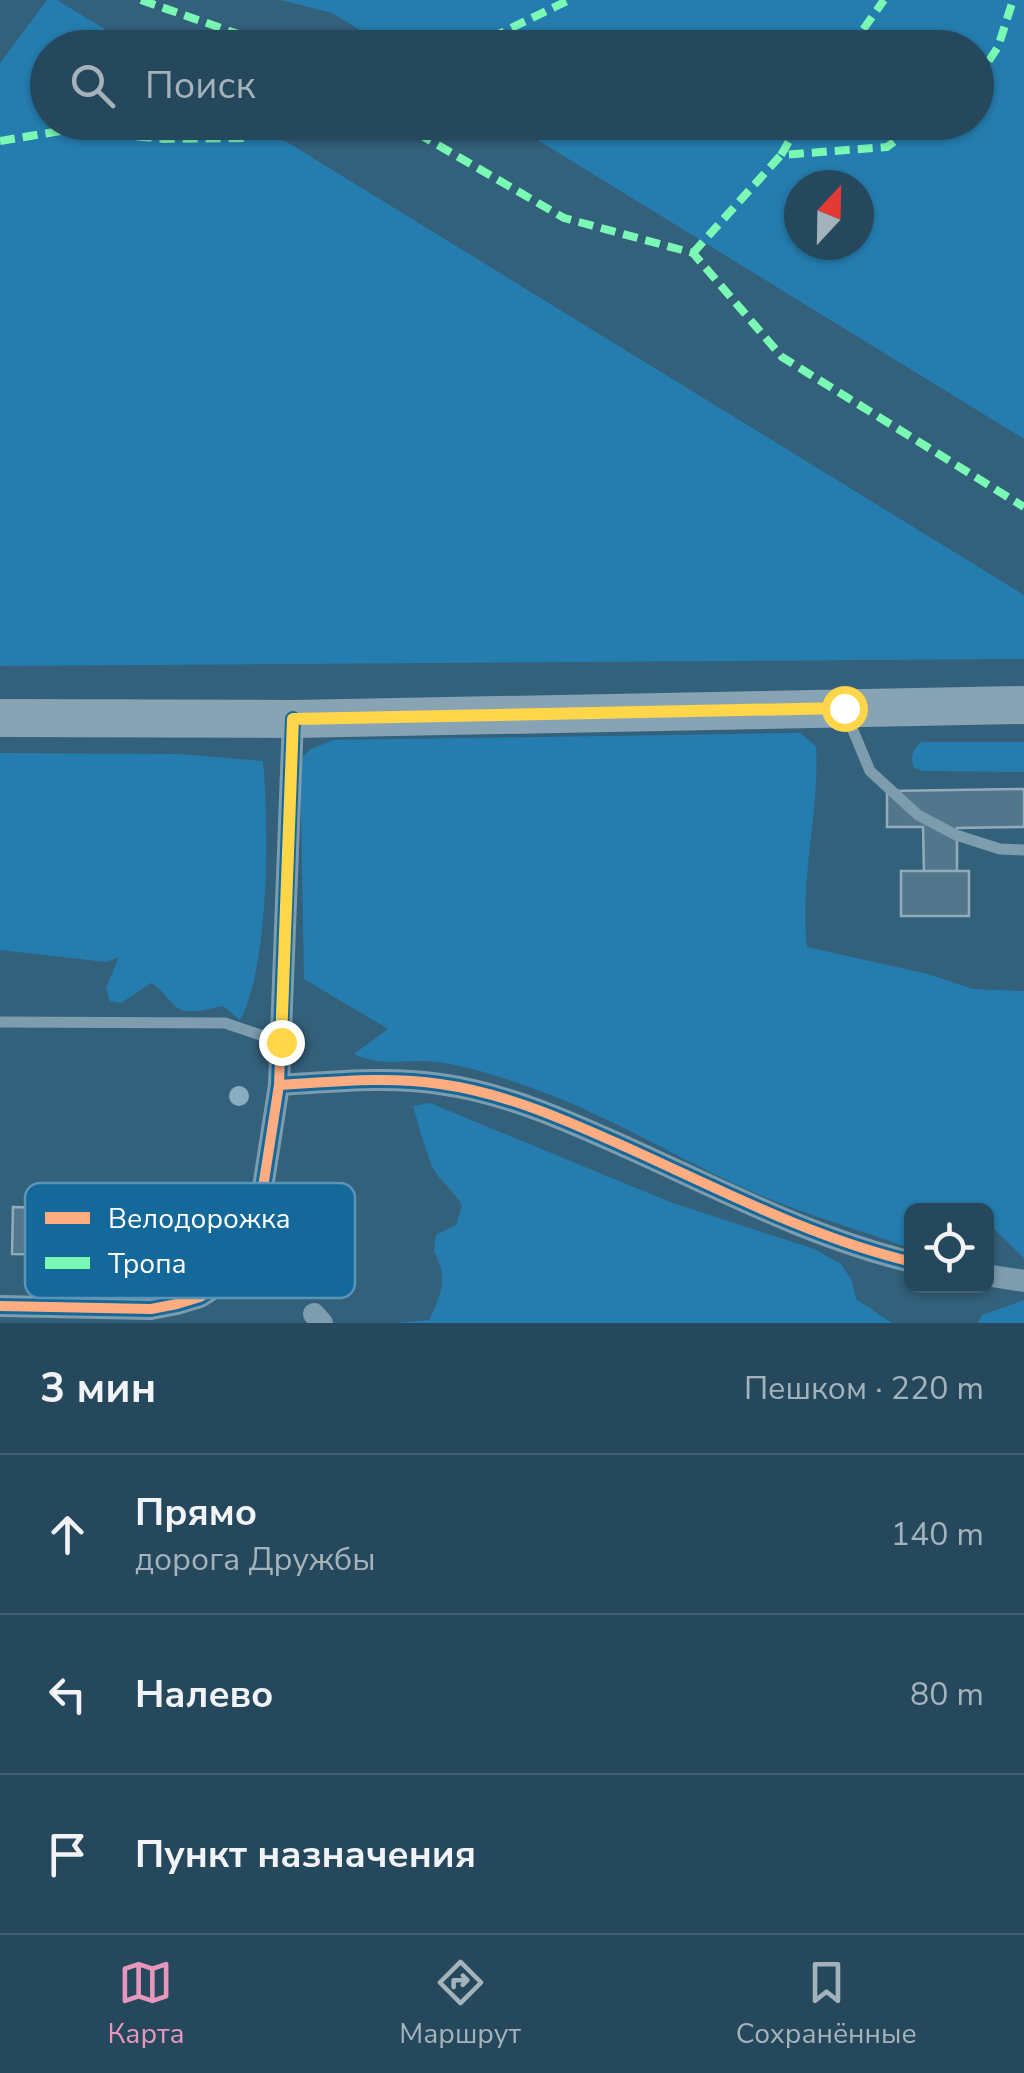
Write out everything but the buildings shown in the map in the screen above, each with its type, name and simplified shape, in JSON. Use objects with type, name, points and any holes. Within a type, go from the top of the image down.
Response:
[{"type":"main road","points":[[0,718],[293,719],[1024,705]]},
{"type":"street","points":[[264,1183],[279,1086],[293,719]]},
{"type":"street","points":[[279,1086],[410,1081],[511,1100],[600,1135],[829,1238],[904,1260]]},
{"type":"street","points":[[994,1277],[1024,1282]]},
{"type":"street","points":[[0,1306],[151,1309],[197,1298]]},
{"type":"lane","points":[[844,708],[870,771],[918,815],[956,835],[1000,849],[1024,850]]},
{"type":"lane","points":[[0,1022],[225,1024],[281,1042]]},
{"type":"shaded area","points":[[47,0],[57,0],[106,30],[30,30],[30,140],[284,140],[1024,595],[1024,659],[0,666],[0,63]]},
{"type":"shaded area","points":[[281,0],[1024,0],[1024,439],[538,140],[994,140],[994,30],[360,30],[332,13]]},
{"type":"shaded area","points":[[800,733],[816,746],[806,897],[807,947],[928,974],[973,989],[1024,991],[1024,1258],[994,1229],[994,1203],[904,1203],[904,1246],[767,1198],[588,1111],[520,1084],[448,1064],[385,1062],[354,1054],[388,1029],[304,979],[300,759],[311,749],[333,740]]},
{"type":"shaded area","points":[[922,742],[1024,742],[1024,772],[923,771],[914,768],[912,760],[914,750]]},
{"type":"shaded area","points":[[0,753],[179,754],[263,761],[266,857],[262,931],[250,995],[240,1020],[223,1006],[198,1011],[180,1009],[151,983],[121,1003],[110,1001],[106,988],[119,957],[106,962],[0,950]]},
{"type":"shaded area","points":[[430,1103],[670,1202],[814,1249],[841,1264],[852,1281],[856,1299],[892,1323],[395,1323],[429,1320],[442,1286],[434,1252],[436,1235],[456,1225],[462,1206],[433,1168],[422,1138],[413,1106]]},
{"type":"shaded area","points":[[1024,1300],[1024,1323],[978,1323],[982,1315]]},
{"type":"marked path","points":[[141,0],[227,30]]},
{"type":"marked path","points":[[507,30],[569,0]]},
{"type":"marked path","points":[[863,30],[884,0]]},
{"type":"marked path","points":[[994,53],[1013,0]]},
{"type":"marked path","points":[[0,141],[30,136]]},
{"type":"marked path","points":[[429,140],[564,218],[693,253],[782,357],[1024,507]]},
{"type":"marked path","points":[[790,140],[781,155],[887,147],[897,140]]},
{"type":"marked path","points":[[693,253],[781,155]]},
{"type":"cycle path","points":[[264,1183],[279,1085],[293,719]]},
{"type":"cycle path","points":[[279,1085],[400,1080],[489,1094],[583,1128],[803,1226],[904,1260]]},
{"type":"cycle path","points":[[0,1306],[151,1309],[197,1298]]},
{"type":"route","points":[[281,1042],[293,719],[844,708]]}]
